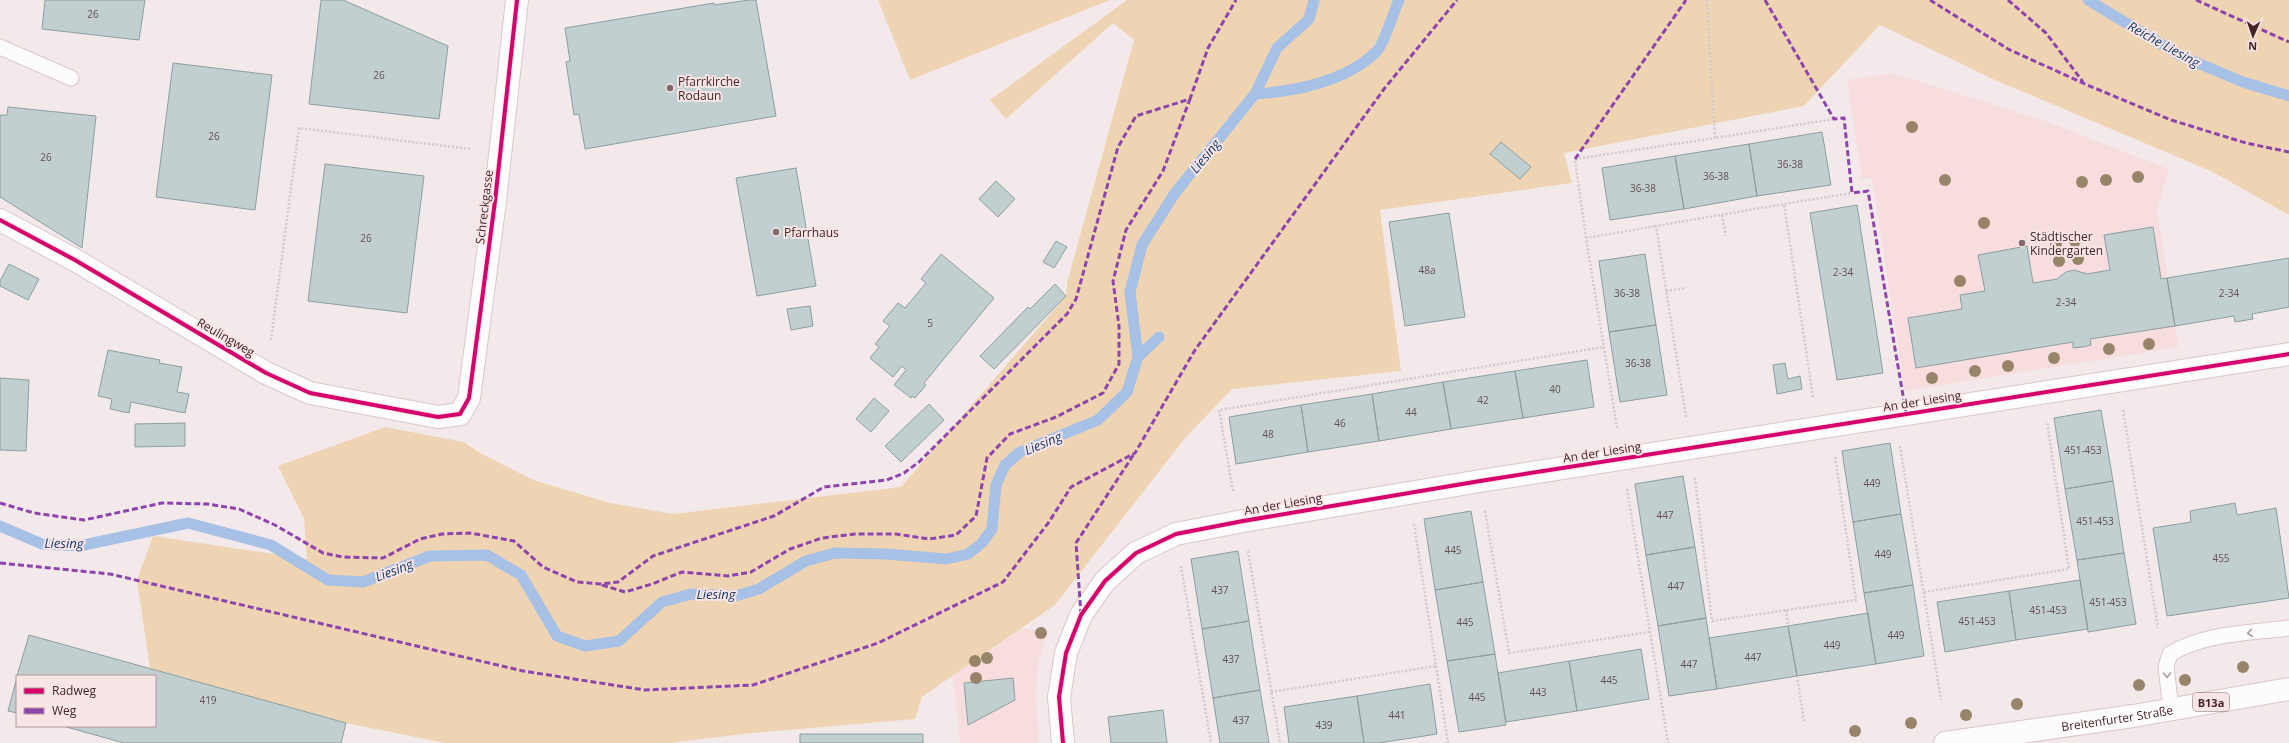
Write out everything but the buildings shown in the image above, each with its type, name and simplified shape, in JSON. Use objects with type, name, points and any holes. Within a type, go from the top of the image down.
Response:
[{"type":"street","name":"Schreckgasse","points":[[460,414],[469,398],[500,153],[517,0]]},
{"type":"street","name":"Reulingweg","points":[[0,220],[75,260],[266,373],[310,393],[438,417],[460,414]]},
{"type":"street","name":"An der Liesing","points":[[1063,743],[1059,697],[1066,653],[1081,615],[1105,581],[1136,553],[1176,534],[1241,521],[1409,493],[1824,426],[2289,354]]},
{"type":"street","name":"Breitenfurter Straße","points":[[1945,743],[2134,716],[2289,689]]},
{"type":"lane","points":[[0,47],[71,78]]},
{"type":"lane","points":[[2171,709],[2166,667],[2170,654],[2182,647],[2206,640],[2289,628]]},
{"type":"path","points":[[1708,0],[1715,138]]},
{"type":"path","points":[[1622,459],[1586,238],[1575,160],[1834,119]]},
{"type":"path","points":[[266,373],[299,128],[500,153]]},
{"type":"path","points":[[1586,238],[1852,193]]},
{"type":"path","points":[[1656,226],[1691,448],[1712,621],[1856,600],[1784,204]]},
{"type":"path","points":[[1722,215],[1726,236]]},
{"type":"path","points":[[1666,291],[1686,288]]},
{"type":"path","points":[[1280,743],[1220,410],[1604,347]]},
{"type":"path","points":[[1924,592],[2069,569],[2046,415]]},
{"type":"path","points":[[2125,418],[2158,628]]},
{"type":"path","points":[[1901,449],[1942,700]]},
{"type":"path","points":[[1409,493],[1448,743]]},
{"type":"path","points":[[1628,496],[1668,743]]},
{"type":"path","points":[[1487,519],[1509,653],[1650,632]]},
{"type":"path","points":[[1182,571],[1211,743]]},
{"type":"path","points":[[1786,610],[1788,626]]},
{"type":"path","points":[[1271,692],[1436,666]]},
{"type":"path","points":[[1796,676],[1804,721]]},
{"type":"shaded area","points":[[878,0],[1110,0],[910,80]]},
{"type":"shaded area","points":[[1127,0],[2289,0],[2289,215],[2213,172],[1995,80],[1880,25],[1804,106],[1564,153],[1572,183],[1380,210],[1401,371],[1232,389],[1186,437],[1055,605],[922,697],[915,719],[752,733],[670,743],[445,743],[346,723],[150,669],[137,580],[153,536],[307,559],[304,519],[278,466],[385,427],[464,442],[480,453],[533,480],[610,503],[673,514],[901,487],[1066,296],[1067,283],[1134,40],[1113,23],[1006,119],[990,100]]},
{"type":"shaded area","name":"Städtischer Kindergarten","points":[[1893,73],[2045,121],[2169,169],[2157,209],[2178,347],[1905,391],[1872,178],[1862,179],[1847,80]]},
{"type":"shaded area","points":[[1023,628],[1047,632],[1038,665],[1036,699],[1039,743],[960,743],[953,676]]},
{"type":"waterway","name":"Liesing","points":[[0,526],[42,544],[79,546],[188,523],[271,545],[328,580],[363,582],[430,556],[487,555],[521,575],[557,636],[585,646],[619,641],[662,602],[691,594],[735,596],[759,589],[806,561],[835,553],[886,554],[947,559],[968,554],[982,543],[992,529],[996,485],[1005,465],[1020,452],[1098,420],[1127,392],[1138,357],[1130,292],[1142,245],[1175,193],[1255,94],[1277,48],[1309,19],[1314,0]]},
{"type":"waterway","name":"Reiche Liesing","points":[[1255,94],[1271,93],[1320,83],[1336,77],[1365,62],[1380,47],[1399,0]]},
{"type":"waterway","name":"Reiche Liesing","points":[[2088,0],[2181,56],[2243,82],[2289,96]]},
{"type":"waterway","points":[[1138,357],[1159,337]]},
{"type":"marked path","points":[[0,503],[34,513],[84,520],[162,503],[207,504],[239,509],[275,525],[323,553],[343,557],[383,558],[420,539],[442,534],[470,533],[514,541],[543,567],[577,582],[601,584],[618,582],[653,556],[774,516],[824,487],[887,480],[904,473],[919,462],[1067,314],[1076,299],[1118,147],[1136,116],[1190,99],[1208,48],[1236,0]]},
{"type":"marked path","points":[[0,563],[110,574],[523,671],[645,690],[753,685],[878,643],[1003,582],[1049,522],[1071,487],[1135,453],[1195,350],[1384,89],[1457,0]]},
{"type":"marked path","points":[[1575,159],[1686,0]]},
{"type":"marked path","points":[[1765,0],[1834,119],[1844,118],[1852,193],[1868,191],[1906,413]]},
{"type":"marked path","points":[[1930,0],[2008,49],[2085,84],[2171,120],[2246,143],[2289,152]]},
{"type":"marked path","points":[[2008,0],[2046,33],[2083,82]]},
{"type":"marked path","points":[[2196,0],[2289,42]]},
{"type":"marked path","points":[[602,585],[625,592],[652,584],[682,572],[728,576],[751,572],[790,549],[822,538],[855,534],[896,534],[929,539],[956,535],[976,516],[987,458],[1010,434],[1056,417],[1103,393],[1119,364],[1119,326],[1113,281],[1126,230],[1163,171],[1190,99]]},
{"type":"marked path","points":[[1081,615],[1076,543],[1134,454]]},
{"type":"cycle path","points":[[0,220],[75,260],[266,373],[310,393],[438,417],[460,414],[469,398],[495,201],[517,0]]},
{"type":"cycle path","points":[[1063,743],[1059,697],[1066,653],[1081,615],[1105,581],[1136,553],[1176,534],[1243,521],[1480,481],[2289,354]]},
{"type":"place","name":"Pfarrkirche Rodaun","points":[[670,88]]},
{"type":"place","name":"Pfarrhaus","points":[[776,232]]},
{"type":"place","name":"Städtischer Kindergarten","points":[[2022,243]]}]
